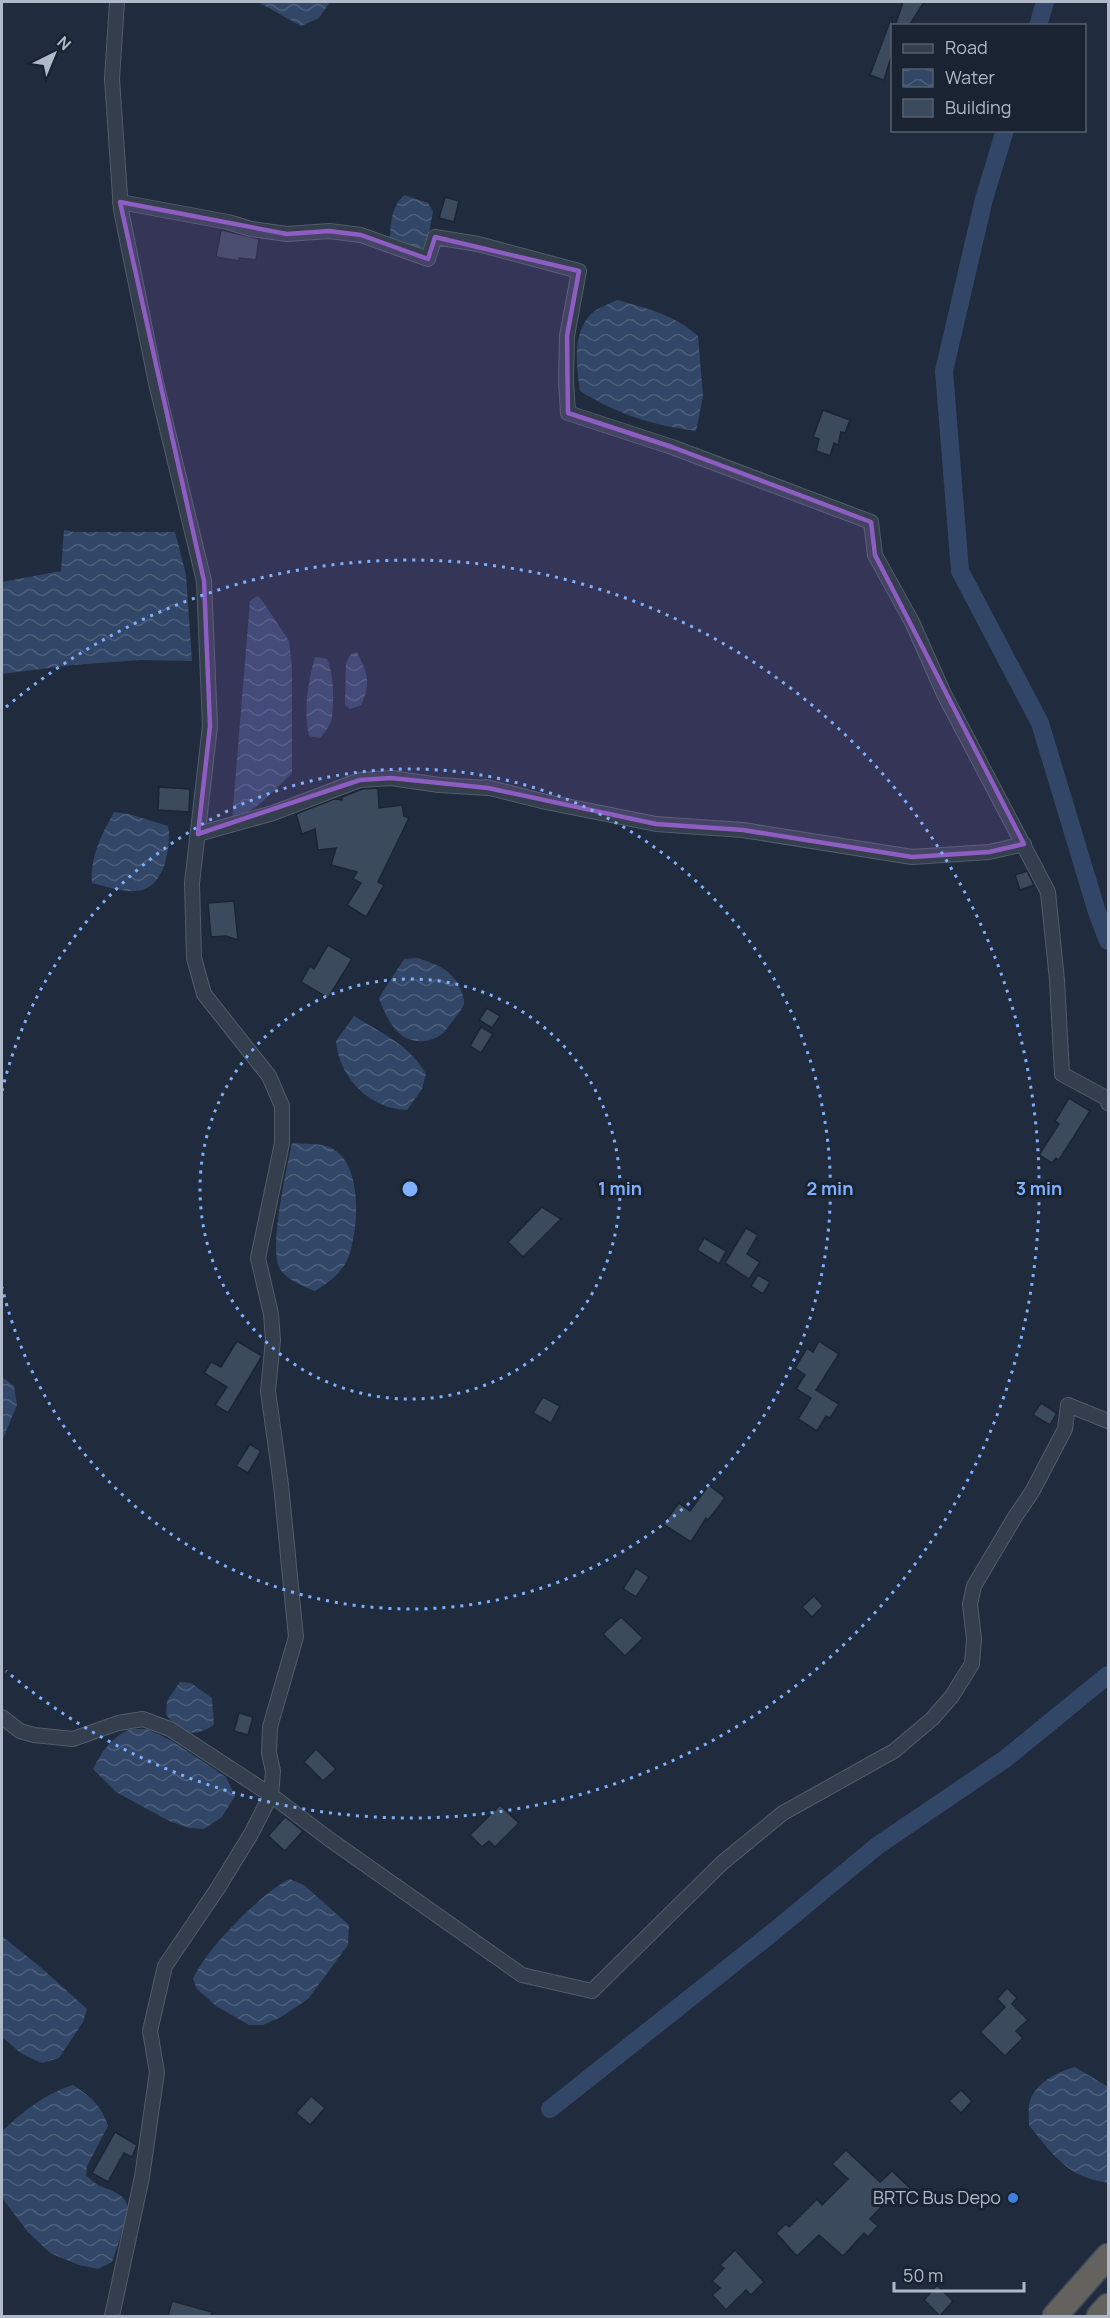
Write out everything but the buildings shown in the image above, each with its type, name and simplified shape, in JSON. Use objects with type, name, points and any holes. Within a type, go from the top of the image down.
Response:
[{"type":"highway","points":[[1055,2316],[1108,2256]]},
{"type":"highway","points":[[1099,2316],[1108,2306]]},
{"type":"street","points":[[112,2316],[142,2177],[157,2072],[150,2031],[165,1966],[218,1888],[251,1834],[271,1795],[273,1772],[269,1753],[270,1727],[296,1637],[281,1485],[268,1391],[273,1340],[271,1314],[258,1258],[282,1143],[282,1106],[269,1076],[204,994],[194,958],[192,883],[210,726],[204,581],[156,383],[120,202],[112,79],[117,2]]},
{"type":"street","points":[[120,202],[260,231],[287,234],[329,231],[361,235],[428,259],[435,237],[478,244],[579,271],[567,336],[568,413],[672,447],[871,522],[875,555],[912,622],[944,694],[1048,892],[1058,980],[1062,1074],[1108,1099],[1108,1103]]},
{"type":"street","points":[[198,834],[273,813],[360,780],[391,778],[439,785],[487,787],[546,802],[656,824],[743,830],[912,857],[989,852],[1024,844]]},
{"type":"street","points":[[2,1717],[20,1731],[34,1735],[73,1739],[118,1723],[142,1719],[170,1729],[271,1795],[329,1839],[522,1975],[592,1991],[722,1863],[783,1813],[894,1752],[932,1719],[952,1696],[972,1664],[974,1639],[970,1604],[974,1586],[994,1550],[1032,1492],[1065,1429],[1068,1405],[1108,1421]]},
{"type":"highlighted area","points":[[120,202],[287,234],[329,231],[361,235],[428,259],[435,237],[579,271],[567,336],[568,413],[672,447],[871,522],[875,555],[1024,844],[989,852],[912,857],[743,830],[656,824],[488,788],[391,778],[360,780],[198,834],[210,726],[204,581]]},
{"type":"water","points":[[258,2],[330,2],[319,18],[301,26]]},
{"type":"water","points":[[404,195],[428,203],[433,211],[427,245],[421,249],[390,239],[394,210]]},
{"type":"water","points":[[617,300],[670,317],[698,336],[703,396],[696,431],[635,417],[580,391],[577,350],[581,330],[592,313]]},
{"type":"water","points":[[64,530],[75,532],[175,532],[186,575],[192,661],[141,660],[72,665],[2,674],[2,582],[61,571]]},
{"type":"water","points":[[257,596],[289,641],[292,668],[292,773],[257,806],[232,820],[250,601]]},
{"type":"water","points":[[357,652],[364,666],[367,684],[361,705],[350,709],[345,705],[346,663],[351,654]]},
{"type":"water","points":[[315,657],[327,659],[333,687],[331,720],[320,738],[309,736],[306,716],[308,687]]},
{"type":"water","points":[[114,812],[129,814],[168,826],[169,840],[165,863],[153,884],[145,889],[126,891],[92,883],[95,854]]},
{"type":"water","points":[[418,958],[448,972],[458,984],[464,1001],[447,1029],[437,1037],[420,1041],[411,1040],[397,1031],[391,1024],[379,998],[404,959]]},
{"type":"water","points":[[354,1016],[384,1034],[412,1055],[426,1074],[422,1089],[407,1110],[381,1104],[369,1097],[350,1079],[343,1067],[336,1041]]},
{"type":"water","points":[[292,1143],[329,1147],[340,1155],[348,1166],[356,1197],[355,1231],[348,1258],[330,1281],[315,1291],[287,1277],[280,1269],[277,1259],[277,1227]]},
{"type":"water","points":[[2,1377],[14,1386],[17,1405],[2,1441]]},
{"type":"water","points":[[180,1682],[191,1683],[212,1698],[214,1725],[199,1732],[188,1732],[182,1730],[166,1715],[167,1701]]},
{"type":"water","points":[[130,1729],[147,1729],[172,1741],[226,1777],[235,1796],[222,1817],[204,1829],[189,1828],[169,1821],[116,1792],[93,1769],[108,1745]]},
{"type":"water","points":[[290,1879],[305,1886],[349,1925],[348,1945],[308,1999],[281,2017],[263,2025],[249,2025],[216,2006],[197,1989],[193,1979],[209,1953],[235,1923],[265,1896]]},
{"type":"water","points":[[2,1936],[87,2009],[83,2022],[59,2058],[42,2063],[22,2054],[2,2037]]},
{"type":"water","points":[[1075,2067],[1108,2087],[1108,2183],[1088,2178],[1069,2168],[1040,2140],[1029,2125],[1029,2103],[1037,2088],[1055,2075]]},
{"type":"water","points":[[73,2085],[95,2102],[108,2126],[87,2166],[86,2176],[122,2197],[129,2212],[112,2262],[98,2269],[79,2265],[50,2253],[28,2232],[2,2198],[2,2131],[35,2104]]},
{"type":"waterway","points":[[1039,24],[1045,2]]},
{"type":"waterway","points":[[1004,132],[984,199],[944,371],[960,571],[1040,723],[1097,912],[1108,941]]},
{"type":"waterway","points":[[550,2109],[772,1933],[877,1846],[1005,1759],[1108,1675]]},
{"type":"place","name":"BRTC Bus Depo","points":[[1013,2198]]}]
